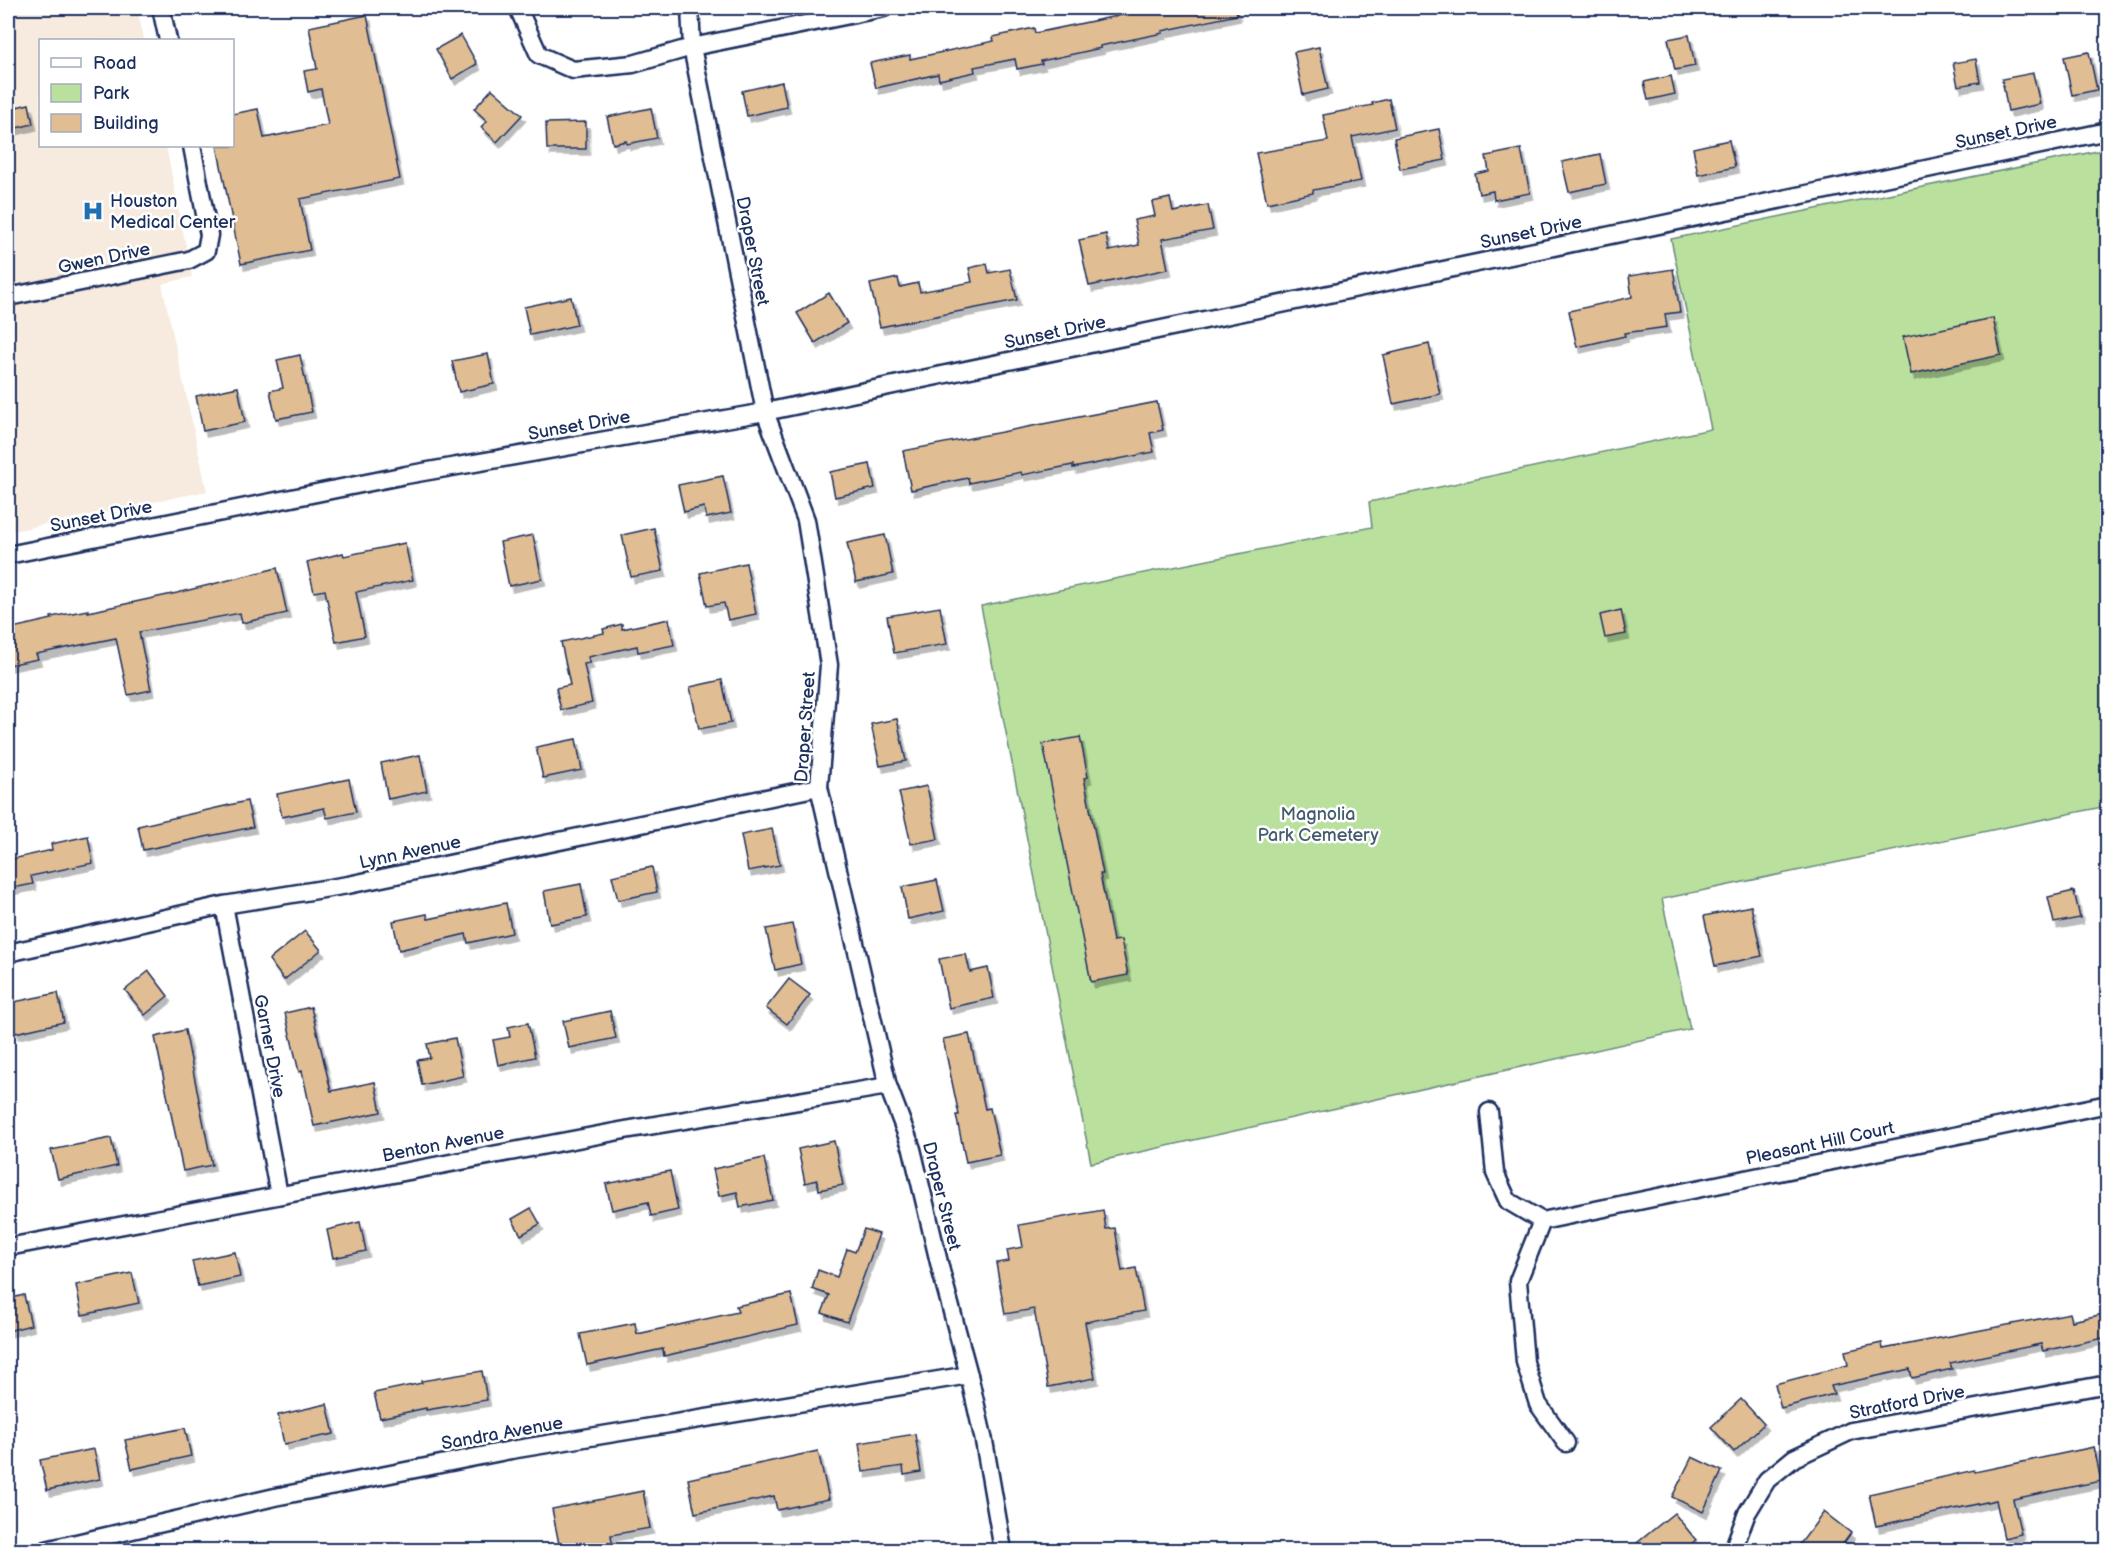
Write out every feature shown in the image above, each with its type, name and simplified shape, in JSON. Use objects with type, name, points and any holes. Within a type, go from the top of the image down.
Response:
[{"type":"street","points":[[161,8],[168,39]]},
{"type":"street","points":[[518,8],[538,55],[573,70],[633,64],[692,47],[884,8]]},
{"type":"street","name":"Draper Street","points":[[690,8],[692,47],[765,412],[807,520],[829,665],[819,787],[888,1086],[912,1149],[969,1376],[984,1441],[1003,1551]]},
{"type":"street","name":"Sunset Drive","points":[[8,555],[406,475],[765,412],[2108,131]]},
{"type":"street","name":"Gwen Drive","points":[[8,297],[189,260],[206,251],[209,235],[192,147]]},
{"type":"street","name":"Lynn Avenue","points":[[8,952],[224,905],[348,885],[819,787]]},
{"type":"street","name":"Garner Drive","points":[[224,905],[279,1195]]},
{"type":"street","name":"Benton Avenue","points":[[8,1247],[625,1130],[888,1086]]},
{"type":"street","name":"Pleasant Hill Court","points":[[1542,1221],[2108,1104]]},
{"type":"street","points":[[1489,1112],[1495,1173],[1508,1201],[1542,1221],[1518,1281],[1525,1362],[1538,1404],[1566,1443]]},
{"type":"street","name":"Sandra Avenue","points":[[46,1551],[275,1497],[511,1450],[969,1376]]},
{"type":"street","name":"Stratford Drive","points":[[1737,1551],[1736,1542],[1747,1513],[1767,1480],[1794,1458],[1851,1431],[2108,1384]]},
{"type":"shaded area","name":"Houston Medical Center","points":[[8,8],[137,8],[144,39],[39,39],[39,147],[166,147],[192,277],[162,284],[207,491],[8,532]]},
{"type":"green space","name":"Magnolia Park Cemetery","points":[[2107,149],[2107,806],[1662,899],[1690,1029],[1091,1163],[981,606],[1372,527],[1369,502],[1711,429],[1671,239]]},
{"type":"building","points":[[1155,8],[1236,8],[1237,15],[1100,46],[1101,48],[1041,61],[1042,64],[1017,69],[1015,59],[974,67],[975,72],[939,80],[938,74],[876,88],[870,63],[910,55],[910,59],[994,41],[993,37],[1034,28],[1035,33]]},
{"type":"building","points":[[367,15],[400,179],[300,199],[310,250],[241,264],[217,147],[234,147],[234,114],[258,109],[264,138],[328,125],[321,89],[308,92],[304,71],[317,69],[309,27]]},
{"type":"building","points":[[461,35],[477,64],[452,79],[436,49]]},
{"type":"building","points":[[1689,35],[1695,66],[1675,70],[1668,39]]},
{"type":"building","points":[[1319,47],[1328,89],[1303,95],[1294,52]]},
{"type":"building","points":[[2089,52],[2097,90],[2072,95],[2064,57]]},
{"type":"building","points":[[1976,59],[1980,82],[1958,86],[1953,63]]},
{"type":"building","points":[[2033,73],[2040,104],[2008,111],[2002,79]]},
{"type":"building","points":[[1671,76],[1675,94],[1648,100],[1644,82]]},
{"type":"building","points":[[782,82],[787,107],[747,116],[742,91]]},
{"type":"building","points":[[492,89],[522,115],[497,142],[481,127],[487,121],[474,109]]},
{"type":"building","points":[[1389,99],[1395,128],[1352,137],[1361,181],[1313,190],[1313,193],[1267,203],[1256,153],[1328,141],[1323,115],[1373,105],[1372,103]]},
{"type":"building","points":[[29,104],[33,124],[8,130],[8,109]]},
{"type":"building","points":[[651,108],[657,138],[627,144],[626,141],[613,144],[607,117]]},
{"type":"building","points":[[586,122],[586,149],[547,149],[546,123]]},
{"type":"building","points":[[1439,129],[1445,160],[1400,169],[1394,138]]},
{"type":"building","points":[[1729,140],[1735,167],[1698,175],[1693,148]]},
{"type":"building","points":[[1521,149],[1530,193],[1494,200],[1493,191],[1479,194],[1475,174],[1489,171],[1486,156]]},
{"type":"building","points":[[1600,154],[1606,184],[1569,192],[1562,162]]},
{"type":"building","points":[[1170,198],[1173,212],[1208,205],[1213,230],[1162,239],[1168,269],[1089,286],[1079,240],[1106,234],[1109,251],[1139,245],[1134,220],[1155,216],[1152,202]]},
{"type":"building","points":[[987,264],[989,273],[1010,269],[1017,300],[880,327],[870,284],[898,278],[900,287],[918,283],[920,292],[972,282],[969,268]]},
{"type":"building","points":[[1673,269],[1680,312],[1665,314],[1667,327],[1624,333],[1625,336],[1577,347],[1569,311],[1632,297],[1629,276]]},
{"type":"building","points":[[829,293],[847,323],[815,343],[797,313]]},
{"type":"building","points":[[571,297],[577,325],[530,335],[524,307]]},
{"type":"building","points":[[1993,318],[2001,355],[1911,374],[1903,337]]},
{"type":"building","points":[[1429,344],[1440,394],[1393,404],[1383,355]]},
{"type":"building","points":[[488,354],[494,384],[459,392],[452,361]]},
{"type":"building","points":[[300,355],[312,412],[276,419],[270,391],[283,388],[277,360]]},
{"type":"building","points":[[238,387],[245,422],[203,431],[196,396]]},
{"type":"building","points":[[1157,402],[1163,430],[1150,433],[1154,452],[1073,468],[1073,465],[1022,475],[1021,472],[969,483],[968,478],[911,490],[903,451]]},
{"type":"building","points":[[870,464],[875,488],[835,497],[830,472]]},
{"type":"building","points":[[723,476],[731,513],[706,518],[704,507],[684,512],[678,485]]},
{"type":"building","points":[[654,528],[663,571],[631,577],[622,535]]},
{"type":"building","points":[[533,535],[542,579],[509,586],[500,542]]},
{"type":"building","points":[[885,535],[893,574],[856,582],[847,543]]},
{"type":"building","points":[[405,543],[413,580],[356,592],[365,636],[336,642],[325,590],[314,592],[307,562],[343,553],[344,556]]},
{"type":"building","points":[[746,563],[756,614],[728,620],[724,603],[707,606],[700,573]]},
{"type":"building","points":[[277,568],[287,613],[242,623],[240,613],[139,632],[151,690],[128,695],[116,638],[36,654],[38,659],[8,665],[8,629],[52,619],[51,617],[88,610],[88,612],[177,593]]},
{"type":"building","points":[[940,607],[947,644],[894,653],[887,616]]},
{"type":"building","points":[[1621,610],[1626,634],[1605,638],[1600,615]]},
{"type":"building","points":[[669,619],[674,645],[638,652],[637,646],[588,657],[590,663],[584,664],[592,703],[561,710],[556,688],[570,685],[561,642],[604,633],[603,629],[622,624],[622,629]]},
{"type":"building","points":[[722,680],[731,723],[699,729],[690,687]]},
{"type":"building","points":[[897,719],[906,761],[880,766],[871,724]]},
{"type":"building","points":[[1080,737],[1088,777],[1084,778],[1103,874],[1100,874],[1113,941],[1121,940],[1128,975],[1091,982],[1043,744]]},
{"type":"building","points":[[576,739],[582,770],[543,778],[536,747]]},
{"type":"building","points":[[420,755],[427,791],[388,799],[381,763]]},
{"type":"building","points":[[349,779],[356,812],[327,818],[324,808],[282,817],[277,794]]},
{"type":"building","points":[[927,786],[938,839],[911,844],[899,792]]},
{"type":"building","points":[[247,801],[253,827],[143,850],[138,826]]},
{"type":"building","points":[[772,829],[780,865],[748,871],[741,835]]},
{"type":"building","points":[[88,836],[93,863],[31,876],[33,884],[8,889],[8,860],[52,850],[51,844]]},
{"type":"building","points":[[652,867],[657,892],[618,900],[612,876]]},
{"type":"building","points":[[937,880],[944,911],[908,919],[902,887]]},
{"type":"building","points":[[581,884],[587,917],[550,924],[544,891]]},
{"type":"building","points":[[2074,891],[2080,918],[2054,923],[2048,897]]},
{"type":"building","points":[[506,903],[512,933],[468,943],[466,934],[399,950],[393,921],[427,914],[428,919]]},
{"type":"building","points":[[1751,906],[1762,956],[1715,966],[1704,916]]},
{"type":"building","points":[[792,924],[801,964],[775,970],[766,929]]},
{"type":"building","points":[[305,931],[321,950],[284,980],[269,960]]},
{"type":"building","points":[[966,954],[970,972],[988,968],[994,998],[949,1008],[939,959]]},
{"type":"building","points":[[149,971],[168,996],[145,1015],[125,990]]},
{"type":"building","points":[[789,979],[810,995],[787,1024],[766,1008]]},
{"type":"building","points":[[58,993],[64,1022],[15,1033],[9,1003]]},
{"type":"building","points":[[311,1007],[331,1091],[375,1082],[381,1112],[314,1126],[302,1071],[299,1072],[285,1013]]},
{"type":"building","points":[[610,1011],[616,1038],[569,1048],[563,1021]]},
{"type":"building","points":[[528,1023],[535,1057],[498,1065],[493,1040],[510,1037],[508,1027]]},
{"type":"building","points":[[185,1030],[212,1165],[183,1171],[155,1037]]},
{"type":"building","points":[[969,1034],[985,1109],[990,1108],[1000,1155],[966,1162],[943,1039]]},
{"type":"building","points":[[455,1038],[463,1076],[422,1085],[417,1060],[430,1058],[427,1044]]},
{"type":"building","points":[[111,1138],[117,1166],[58,1179],[51,1150]]},
{"type":"building","points":[[834,1141],[843,1185],[819,1190],[817,1180],[805,1183],[798,1149]]},
{"type":"building","points":[[764,1158],[773,1200],[740,1207],[737,1192],[719,1196],[713,1169]]},
{"type":"building","points":[[670,1171],[678,1210],[651,1216],[648,1202],[612,1210],[606,1184]]},
{"type":"building","points":[[531,1208],[540,1224],[521,1235],[512,1219]]},
{"type":"building","points":[[1103,1210],[1106,1229],[1115,1228],[1122,1271],[1136,1268],[1144,1311],[1085,1322],[1095,1378],[1048,1387],[1034,1309],[1005,1314],[996,1263],[1009,1261],[1007,1250],[1023,1247],[1019,1225]]},
{"type":"building","points":[[360,1222],[366,1251],[333,1258],[327,1230]]},
{"type":"building","points":[[864,1229],[879,1234],[847,1322],[822,1313],[829,1295],[812,1289],[818,1270],[837,1277],[847,1249],[855,1252]]},
{"type":"building","points":[[235,1252],[240,1277],[198,1286],[192,1261]]},
{"type":"building","points":[[132,1273],[139,1303],[82,1315],[76,1285]]},
{"type":"building","points":[[791,1294],[798,1325],[664,1356],[663,1349],[587,1365],[580,1334],[635,1323],[637,1334],[738,1312],[736,1306]]},
{"type":"building","points":[[24,1295],[31,1325],[8,1331],[8,1299]]},
{"type":"building","points":[[2070,1313],[2072,1321],[2108,1313],[2108,1337],[2043,1351],[2041,1344],[1950,1363],[1952,1369],[1912,1378],[1910,1369],[1831,1386],[1834,1394],[1781,1408],[1775,1384],[1848,1365],[1845,1351],[1882,1343],[1883,1349]]},
{"type":"building","points":[[482,1371],[487,1400],[426,1410],[426,1408],[380,1418],[374,1393],[422,1383],[421,1381]]},
{"type":"building","points":[[1741,1399],[1764,1424],[1734,1452],[1711,1427]]},
{"type":"building","points":[[327,1404],[334,1434],[284,1444],[278,1415]]},
{"type":"building","points":[[185,1428],[191,1456],[132,1469],[125,1440]]},
{"type":"building","points":[[915,1434],[921,1472],[904,1475],[903,1466],[863,1472],[859,1443]]},
{"type":"building","points":[[2094,1447],[2101,1481],[2013,1499],[2021,1534],[2004,1538],[1996,1500],[1876,1526],[1869,1494],[1974,1470],[1975,1472]]},
{"type":"building","points":[[94,1449],[100,1479],[47,1490],[40,1460]]},
{"type":"building","points":[[818,1451],[829,1499],[777,1510],[774,1496],[695,1513],[688,1479]]},
{"type":"building","points":[[1692,1457],[1722,1471],[1703,1512],[1672,1497]]},
{"type":"building","points":[[643,1491],[650,1528],[611,1535],[613,1549],[590,1551],[588,1543],[560,1549],[552,1509]]},
{"type":"building","points":[[1824,1512],[1851,1533],[1838,1551],[1809,1551],[1800,1544]]},
{"type":"building","points":[[1674,1513],[1696,1540],[1682,1551],[1627,1551]]},
{"type":"place","name":"Houston Medical Center","points":[[93,211]]}]
